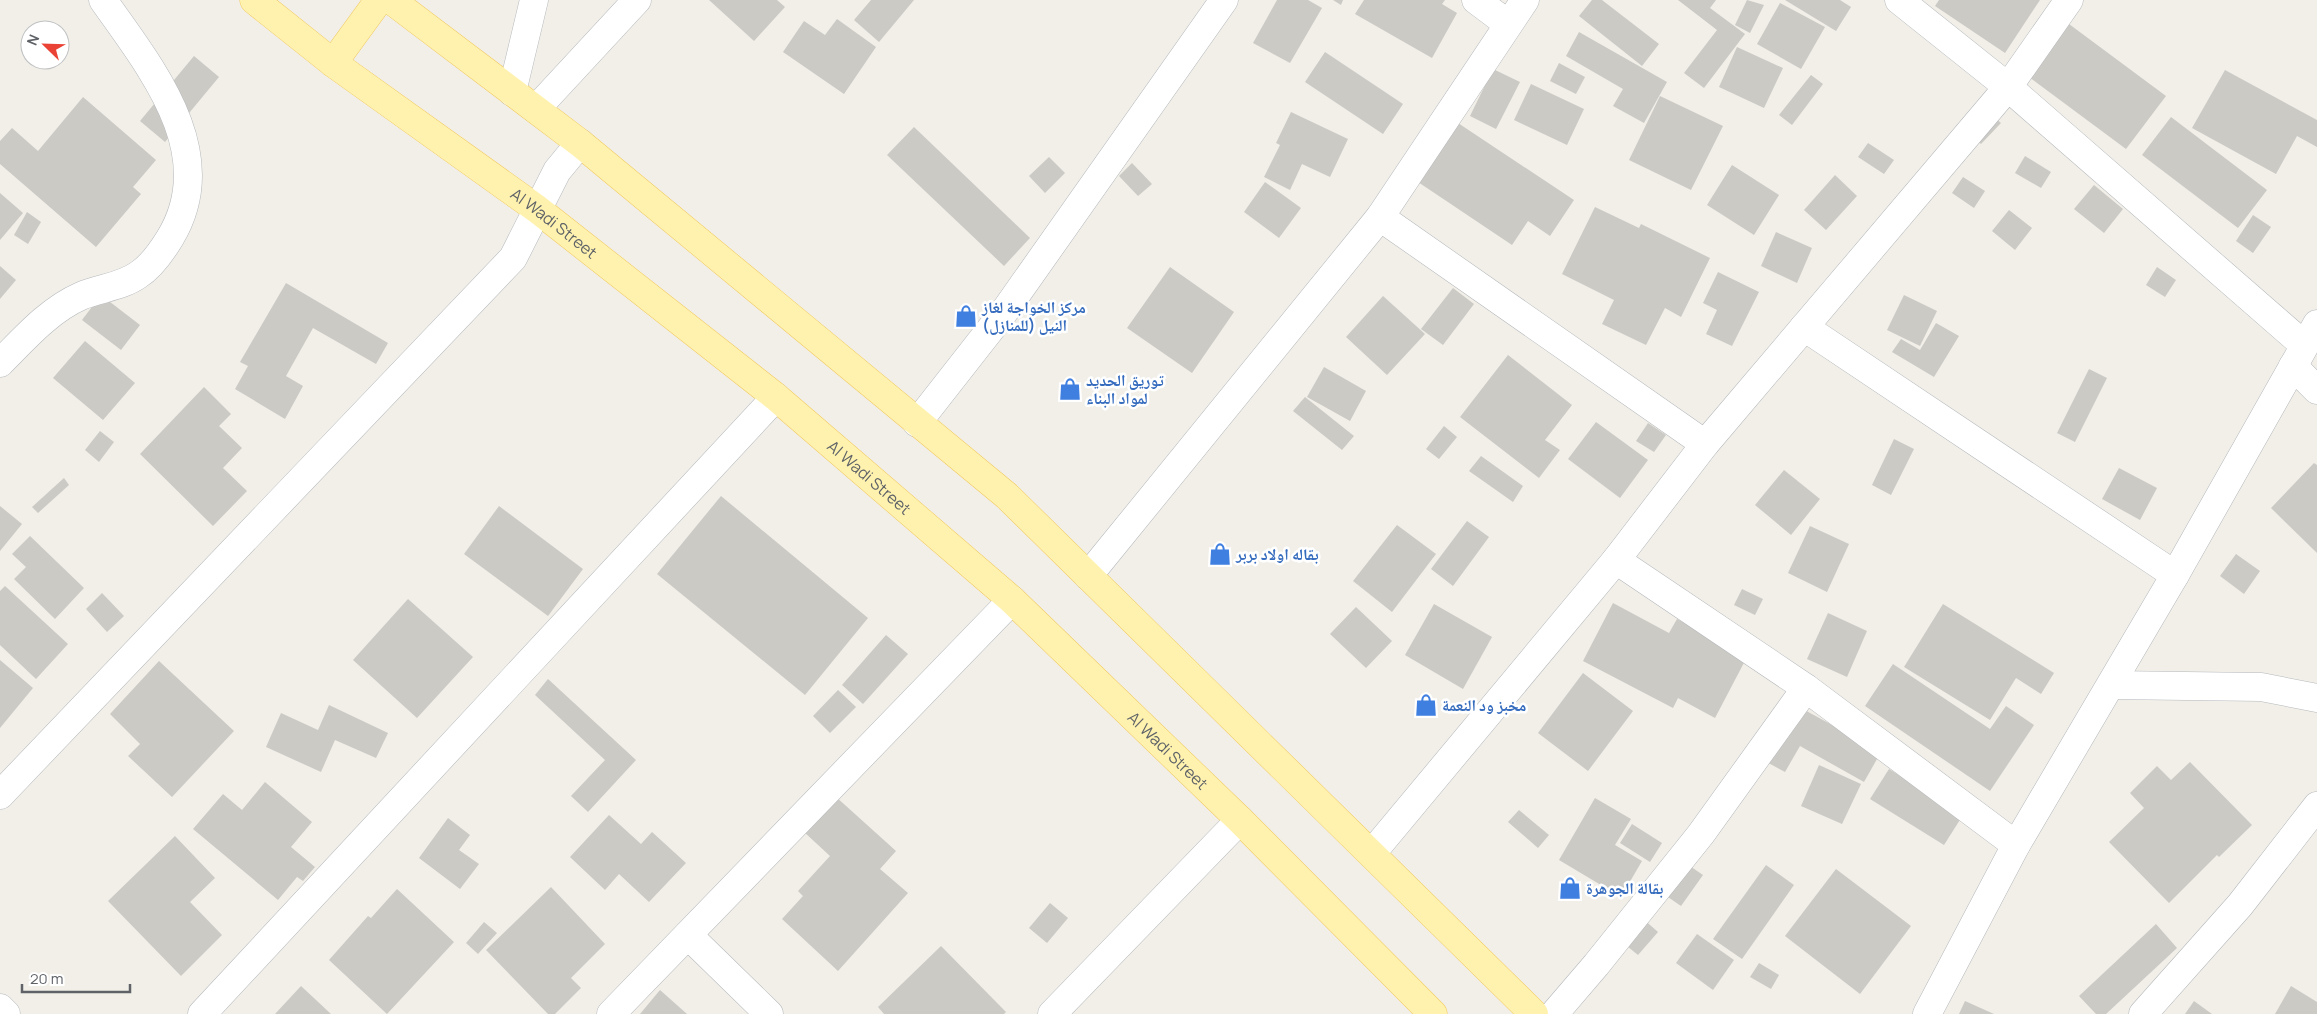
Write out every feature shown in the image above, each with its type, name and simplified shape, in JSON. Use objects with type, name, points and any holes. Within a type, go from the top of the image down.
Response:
[{"type":"main road","name":"Al Wadi Street","points":[[254,0],[333,63],[537,209],[776,397],[1012,600],[1240,820],[1433,1014]]},
{"type":"main road","points":[[333,63],[379,0]]},
{"type":"main road","points":[[391,0],[580,143],[917,423],[1008,496],[1372,852],[1534,1014]]},
{"type":"street","points":[[0,363],[42,322],[81,296],[117,286],[139,275],[161,252],[178,225],[187,198],[188,157],[175,114],[159,80],[103,0]]},
{"type":"street","points":[[512,92],[534,0]]},
{"type":"street","points":[[536,109],[637,0]]},
{"type":"street","points":[[917,423],[1004,312],[1224,0]]},
{"type":"street","points":[[1476,0],[1508,24]]},
{"type":"street","points":[[1088,576],[1380,217],[1525,0]]},
{"type":"street","points":[[1899,0],[2008,87],[2305,345],[2317,390]]},
{"type":"street","points":[[1372,852],[1616,560],[1705,444],[2008,87],[2069,0]]},
{"type":"street","points":[[0,795],[513,258],[558,171],[580,143]]},
{"type":"street","points":[[1380,217],[1705,444]]},
{"type":"street","points":[[1804,327],[2175,575]]},
{"type":"street","points":[[1926,1014],[2016,845],[2175,575],[2305,345]]},
{"type":"street","points":[[202,1014],[776,397]]},
{"type":"street","points":[[1616,560],[1806,688],[2016,845]]},
{"type":"street","points":[[611,1014],[1012,600]]},
{"type":"street","points":[[2111,685],[2261,687],[2317,698]]},
{"type":"street","points":[[1554,1014],[1596,965],[1701,834],[1806,688]]},
{"type":"street","points":[[2143,1014],[2240,905],[2317,806]]},
{"type":"street","points":[[1052,1014],[1240,820]]},
{"type":"street","points":[[688,935],[769,1014]]},
{"type":"street","points":[[0,1008],[6,1014]]},
{"type":"building","points":[[709,0],[777,0],[785,7],[754,41]]},
{"type":"building","points":[[871,0],[914,0],[879,42],[854,20]]},
{"type":"building","points":[[1277,0],[1308,0],[1322,8],[1290,63],[1253,43]]},
{"type":"building","points":[[1333,0],[1343,0],[1341,5]]},
{"type":"building","points":[[1364,0],[1445,0],[1442,4],[1457,13],[1432,58],[1355,14]]},
{"type":"building","points":[[1592,0],[1602,0],[1659,44],[1642,66],[1579,16]]},
{"type":"building","points":[[1678,0],[1716,0],[1710,8],[1745,34],[1704,88],[1684,73],[1717,30]]},
{"type":"building","points":[[1747,0],[1764,5],[1750,33],[1735,25]]},
{"type":"building","points":[[1785,0],[1840,0],[1851,7],[1836,31]]},
{"type":"building","points":[[1939,0],[2040,0],[2005,53],[1935,6]]},
{"type":"building","points":[[1780,3],[1825,27],[1801,69],[1757,44]]},
{"type":"building","points":[[837,19],[876,47],[844,94],[783,52],[804,21],[825,35]]},
{"type":"building","points":[[2069,24],[2166,96],[2126,149],[2029,77]]},
{"type":"building","points":[[1579,32],[1667,82],[1644,123],[1613,106],[1623,89],[1566,56]]},
{"type":"building","points":[[1737,47],[1783,68],[1764,108],[1719,87]]},
{"type":"building","points":[[1325,52],[1403,104],[1383,134],[1305,82]]},
{"type":"building","points":[[194,56],[219,77],[165,142],[140,121]]},
{"type":"building","points":[[1559,63],[1585,77],[1576,94],[1550,81]]},
{"type":"building","points":[[1493,69],[1520,82],[1496,129],[1470,116]]},
{"type":"building","points":[[2225,70],[2317,120],[2317,147],[2297,136],[2276,174],[2192,128]]},
{"type":"building","points":[[1811,75],[1823,84],[1792,125],[1779,115]]},
{"type":"building","points":[[1531,84],[1584,109],[1567,145],[1514,120]]},
{"type":"building","points":[[1660,96],[1723,126],[1691,190],[1629,160]]},
{"type":"building","points":[[83,97],[156,160],[133,187],[141,194],[96,247],[0,164],[0,141],[12,128],[38,151]]},
{"type":"building","points":[[1291,112],[1348,139],[1330,177],[1302,164],[1290,190],[1264,177],[1280,145],[1276,143]]},
{"type":"building","points":[[1988,112],[2001,123],[1981,144],[1968,133]]},
{"type":"building","points":[[2171,117],[2267,190],[2238,228],[2142,155]]},
{"type":"building","points":[[1458,123],[1574,200],[1550,236],[1528,221],[1512,245],[1418,182]]},
{"type":"building","points":[[914,127],[1030,238],[1004,266],[887,155]]},
{"type":"building","points":[[1868,143],[1894,160],[1884,174],[1858,157]]},
{"type":"building","points":[[2025,156],[2051,172],[2041,188],[2015,173]]},
{"type":"building","points":[[1049,157],[1065,173],[1045,193],[1029,176]]},
{"type":"building","points":[[1132,163],[1152,184],[1138,196],[1119,176]]},
{"type":"building","points":[[1732,165],[1779,195],[1754,235],[1707,205]]},
{"type":"building","points":[[1835,175],[1857,196],[1826,230],[1804,210]]},
{"type":"building","points":[[1963,177],[1985,191],[1974,208],[1952,193]]},
{"type":"building","points":[[1265,182],[1301,208],[1279,238],[1244,212]]},
{"type":"building","points":[[2094,185],[2123,209],[2104,233],[2074,209]]},
{"type":"building","points":[[0,193],[23,213],[0,240]]},
{"type":"building","points":[[1595,207],[1639,228],[1641,224],[1710,258],[1681,317],[1665,308],[1646,345],[1602,324],[1614,300],[1562,274]]},
{"type":"building","points":[[2009,210],[2032,228],[2015,250],[1992,231]]},
{"type":"building","points":[[27,212],[41,222],[28,244],[14,235]]},
{"type":"building","points":[[2253,215],[2271,227],[2253,253],[2236,241]]},
{"type":"building","points":[[1776,232],[1812,248],[1797,283],[1761,266]]},
{"type":"building","points":[[0,266],[16,280],[0,299]]},
{"type":"building","points":[[1170,267],[1234,312],[1192,373],[1127,328]]},
{"type":"building","points":[[2157,267],[2176,280],[2165,297],[2146,285]]},
{"type":"building","points":[[1718,272],[1759,292],[1732,346],[1706,334],[1717,310],[1703,303]]},
{"type":"building","points":[[286,283],[388,343],[376,364],[313,328],[286,376],[303,386],[285,419],[235,389],[248,366],[240,362]]},
{"type":"building","points":[[1453,288],[1474,304],[1443,345],[1421,329]]},
{"type":"building","points":[[101,295],[140,325],[121,350],[82,320]]},
{"type":"building","points":[[1904,295],[1937,311],[1920,346],[1887,330]]},
{"type":"building","points":[[1383,296],[1425,334],[1387,375],[1346,337]]},
{"type":"building","points":[[1936,323],[1959,336],[1934,377],[1892,352],[1901,339],[1920,350]]},
{"type":"building","points":[[85,341],[135,383],[103,420],[53,378]]},
{"type":"building","points":[[1508,355],[1572,405],[1545,440],[1560,450],[1539,478],[1460,417]]},
{"type":"building","points":[[1324,367],[1366,391],[1350,421],[1307,397]]},
{"type":"building","points":[[2089,369],[2107,378],[2075,442],[2057,433]]},
{"type":"building","points":[[204,387],[231,414],[219,426],[242,448],[223,468],[247,491],[213,526],[140,454]]},
{"type":"building","points":[[1305,397],[1354,436],[1342,450],[1293,411]]},
{"type":"building","points":[[1596,422],[1648,460],[1620,498],[1568,459]]},
{"type":"building","points":[[1648,423],[1666,435],[1654,452],[1636,441]]},
{"type":"building","points":[[1444,426],[1457,437],[1439,459],[1426,449]]},
{"type":"building","points":[[100,431],[114,442],[99,462],[85,450]]},
{"type":"building","points":[[1894,439],[1914,449],[1891,495],[1872,485]]},
{"type":"building","points":[[1481,456],[1523,486],[1513,502],[1469,471]]},
{"type":"building","points":[[2314,463],[2317,465],[2317,553],[2271,508]]},
{"type":"building","points":[[2119,468],[2157,488],[2140,520],[2102,499]]},
{"type":"building","points":[[1784,470],[1820,499],[1791,535],[1755,505]]},
{"type":"building","points":[[64,478],[69,485],[38,513],[32,507]]},
{"type":"building","points":[[721,496],[868,618],[805,695],[657,574]]},
{"type":"building","points":[[0,506],[22,524],[0,551]]},
{"type":"building","points":[[499,506],[583,569],[548,616],[464,554]]},
{"type":"building","points":[[1467,521],[1489,537],[1453,586],[1431,569]]},
{"type":"building","points":[[1397,525],[1436,554],[1392,612],[1353,581]]},
{"type":"building","points":[[1810,526],[1849,544],[1827,592],[1788,573]]},
{"type":"building","points":[[30,536],[84,588],[55,619],[14,579],[26,567],[12,554]]},
{"type":"building","points":[[2236,554],[2260,571],[2244,594],[2220,576]]},
{"type":"building","points":[[5,586],[68,644],[36,679],[0,645],[0,591]]},
{"type":"building","points":[[1742,589],[1763,599],[1755,615],[1734,605]]},
{"type":"building","points":[[102,593],[124,616],[107,632],[86,609]]},
{"type":"building","points":[[408,599],[473,657],[417,718],[353,660]]},
{"type":"building","points":[[1613,603],[1669,633],[1677,619],[1747,657],[1715,718],[1678,698],[1673,708],[1583,661]]},
{"type":"building","points":[[1434,604],[1492,637],[1463,689],[1405,655]]},
{"type":"building","points":[[1943,604],[2054,673],[2041,694],[2016,678],[1990,720],[1904,667]]},
{"type":"building","points":[[1356,607],[1392,641],[1366,668],[1330,634]]},
{"type":"building","points":[[1828,613],[1867,631],[1847,677],[1807,659]]},
{"type":"building","points":[[886,635],[908,654],[863,704],[842,685]]},
{"type":"building","points":[[0,660],[33,688],[0,728]]},
{"type":"building","points":[[159,661],[234,731],[172,797],[128,756],[140,744],[110,714]]},
{"type":"building","points":[[1893,664],[1990,729],[2006,706],[2034,725],[1990,791],[1865,706]]},
{"type":"building","points":[[1583,673],[1633,711],[1588,771],[1538,733]]},
{"type":"building","points":[[548,679],[636,760],[588,812],[571,796],[605,760],[535,695]]},
{"type":"building","points":[[838,690],[856,707],[830,733],[813,716]]},
{"type":"building","points":[[1792,703],[1881,752],[1864,782],[1800,746],[1785,772],[1761,759]]},
{"type":"building","points":[[329,705],[388,733],[376,758],[335,740],[321,772],[266,747],[281,713],[318,730]]},
{"type":"building","points":[[2190,762],[2252,825],[2219,857],[2217,855],[2169,903],[2109,842],[2144,808],[2130,793],[2157,766],[2171,780]]},
{"type":"building","points":[[1819,765],[1861,784],[1842,824],[1801,806]]},
{"type":"building","points":[[1889,769],[1963,815],[1944,845],[1870,799]]},
{"type":"building","points":[[265,782],[312,822],[291,847],[315,867],[303,881],[297,877],[278,900],[193,829],[223,794],[242,810]]},
{"type":"building","points":[[835,796],[896,851],[880,869],[908,893],[838,971],[782,919],[803,896],[798,891],[830,856],[803,831]]},
{"type":"building","points":[[1595,798],[1631,819],[1615,845],[1642,861],[1621,897],[1559,860]]},
{"type":"building","points":[[1519,810],[1549,835],[1538,848],[1508,822]]},
{"type":"building","points":[[609,815],[641,844],[652,832],[686,863],[649,902],[619,874],[605,890],[570,857]]},
{"type":"building","points":[[448,818],[470,835],[459,850],[479,864],[460,889],[419,858]]},
{"type":"building","points":[[1632,824],[1662,843],[1650,862],[1620,843]]},
{"type":"building","points":[[175,836],[215,878],[190,902],[222,935],[181,976],[108,901]]},
{"type":"building","points":[[1684,862],[1703,875],[1681,906],[1662,893]]},
{"type":"building","points":[[1766,865],[1794,885],[1742,959],[1713,939]]},
{"type":"building","points":[[1836,869],[1911,926],[1860,994],[1785,936]]},
{"type":"building","points":[[551,887],[605,944],[571,978],[581,988],[555,1014],[548,1014],[486,950]]},
{"type":"building","points":[[397,889],[454,942],[387,1014],[329,960],[368,916],[371,918]]},
{"type":"building","points":[[1050,903],[1068,918],[1047,943],[1029,928]]},
{"type":"building","points":[[1642,918],[1658,932],[1638,955],[1622,942]]},
{"type":"building","points":[[484,922],[497,933],[478,954],[466,943]]},
{"type":"building","points":[[2156,924],[2177,948],[2106,1014],[2096,1014],[2079,996]]},
{"type":"building","points":[[1697,934],[1734,960],[1713,990],[1676,963]]},
{"type":"building","points":[[941,946],[1006,1012],[1004,1014],[884,1014],[878,1007]]},
{"type":"building","points":[[1759,963],[1779,975],[1771,989],[1750,977]]},
{"type":"building","points":[[301,986],[331,1014],[275,1014]]},
{"type":"building","points":[[2291,986],[2317,1002],[2317,1014],[2275,1014]]},
{"type":"building","points":[[660,990],[687,1014],[640,1014]]},
{"type":"building","points":[[1965,1001],[1994,1014],[1959,1014]]},
{"type":"building","points":[[2194,1001],[2212,1014],[2185,1014]]},
{"type":"place","name":"مركز الخواجة لغاز النيل (للمنازل)","points":[[966,316]]},
{"type":"place","name":"توريق الحديد لمواد البناء","points":[[1070,389]]},
{"type":"place","name":"بقاله اولاد بربر","points":[[1220,554]]},
{"type":"place","name":"مخبز ود النعمة","points":[[1426,705]]},
{"type":"place","name":"بقالة الجوهرة","points":[[1570,888]]}]
